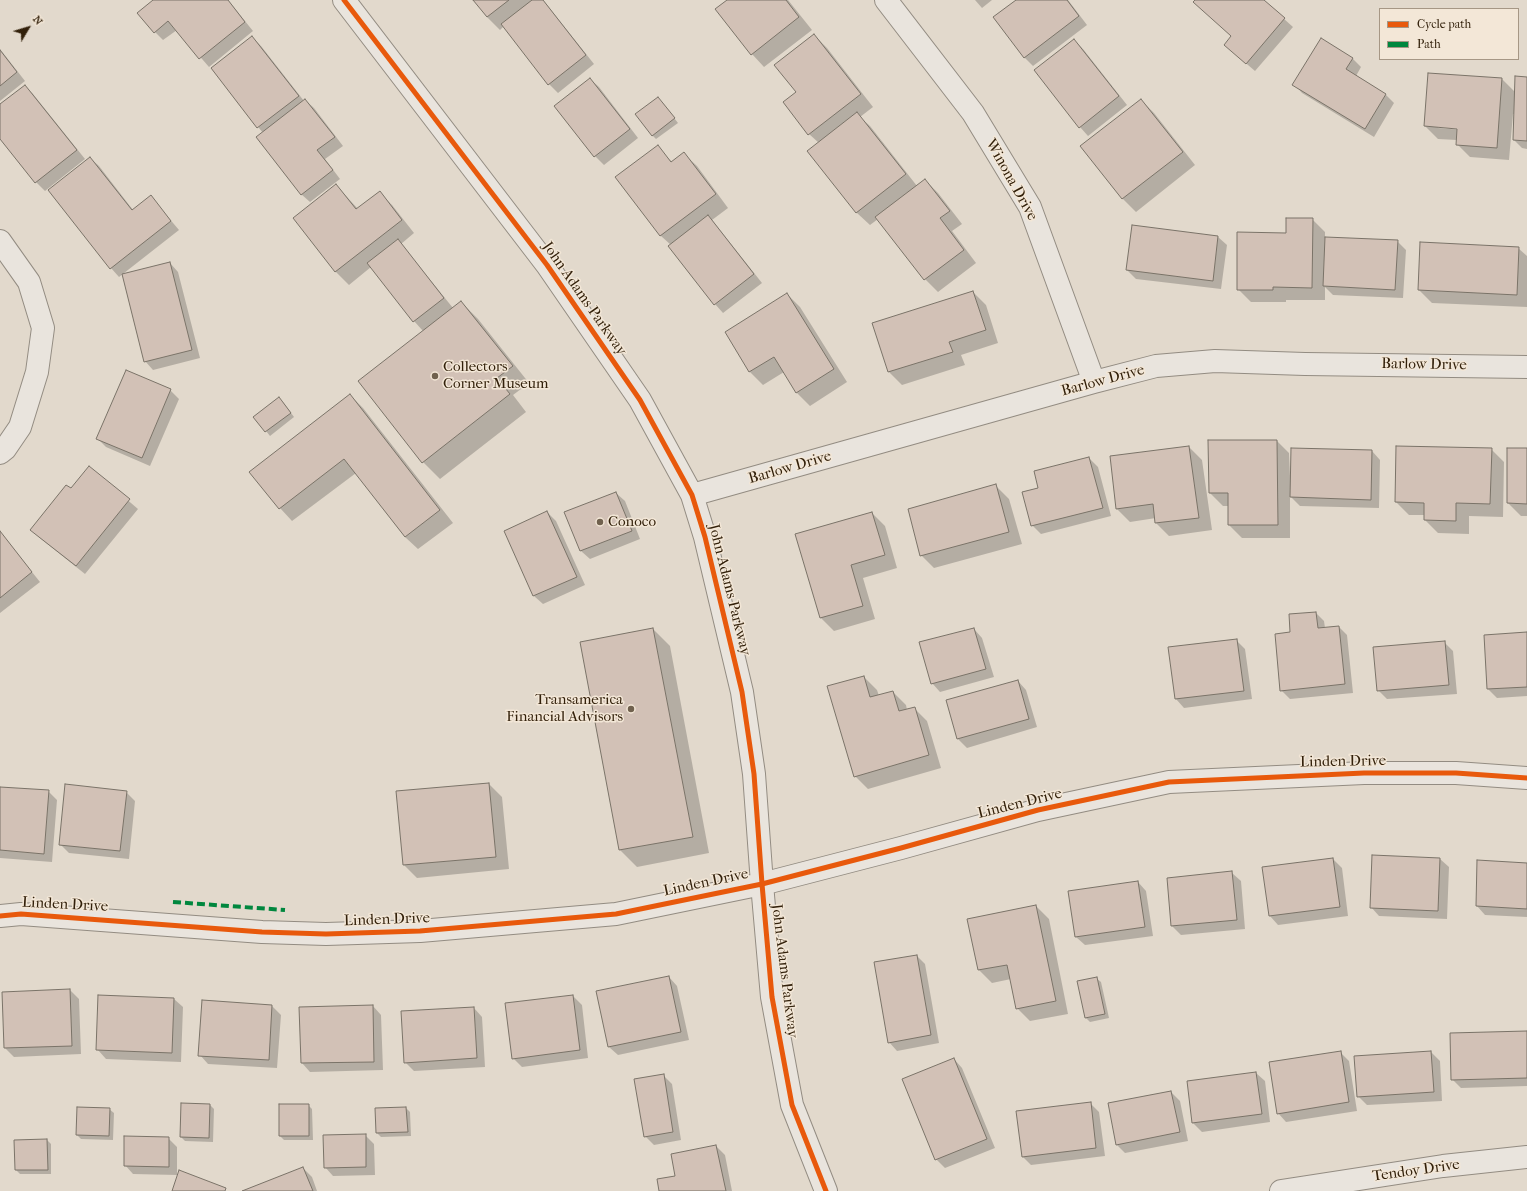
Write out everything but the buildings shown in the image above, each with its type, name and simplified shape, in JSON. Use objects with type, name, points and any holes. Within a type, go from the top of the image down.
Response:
[{"type":"street","name":"John Adams Parkway","points":[[344,0],[551,272],[640,400],[692,495],[705,537],[742,692],[754,774],[772,997],[792,1105],[826,1191]]},
{"type":"street","name":"Winona Drive","points":[[886,0],[973,113],[1030,207],[1094,382]]},
{"type":"street","points":[[0,241],[29,282],[43,328],[37,372],[20,427],[0,453]]},
{"type":"street","name":"Barlow Drive","points":[[692,495],[1156,366],[1215,361],[1305,364],[1527,367]]},
{"type":"street","name":"Linden Drive","points":[[0,916],[21,914],[262,932],[326,934],[420,931],[616,914],[762,884],[901,848],[1038,810],[1168,782],[1364,773],[1456,773],[1527,778]]},
{"type":"street","name":"Tendoy Drive","points":[[1281,1191],[1443,1166],[1527,1157]]},
{"type":"marked path","points":[[173,902],[285,910]]},
{"type":"cycle path","points":[[344,0],[547,265],[640,400],[692,495],[705,537],[742,692],[754,774],[772,997],[792,1105],[826,1191]]},
{"type":"cycle path","points":[[0,916],[21,914],[262,932],[326,934],[420,931],[616,914],[762,884],[901,848],[1038,810],[1169,782],[1364,773],[1456,773],[1527,778]]},
{"type":"place","name":"Collectors Corner Museum","points":[[435,376]]},
{"type":"place","name":"Conoco","points":[[600,522]]},
{"type":"place","name":"Transamerica Financial Advisors","points":[[631,709]]}]
